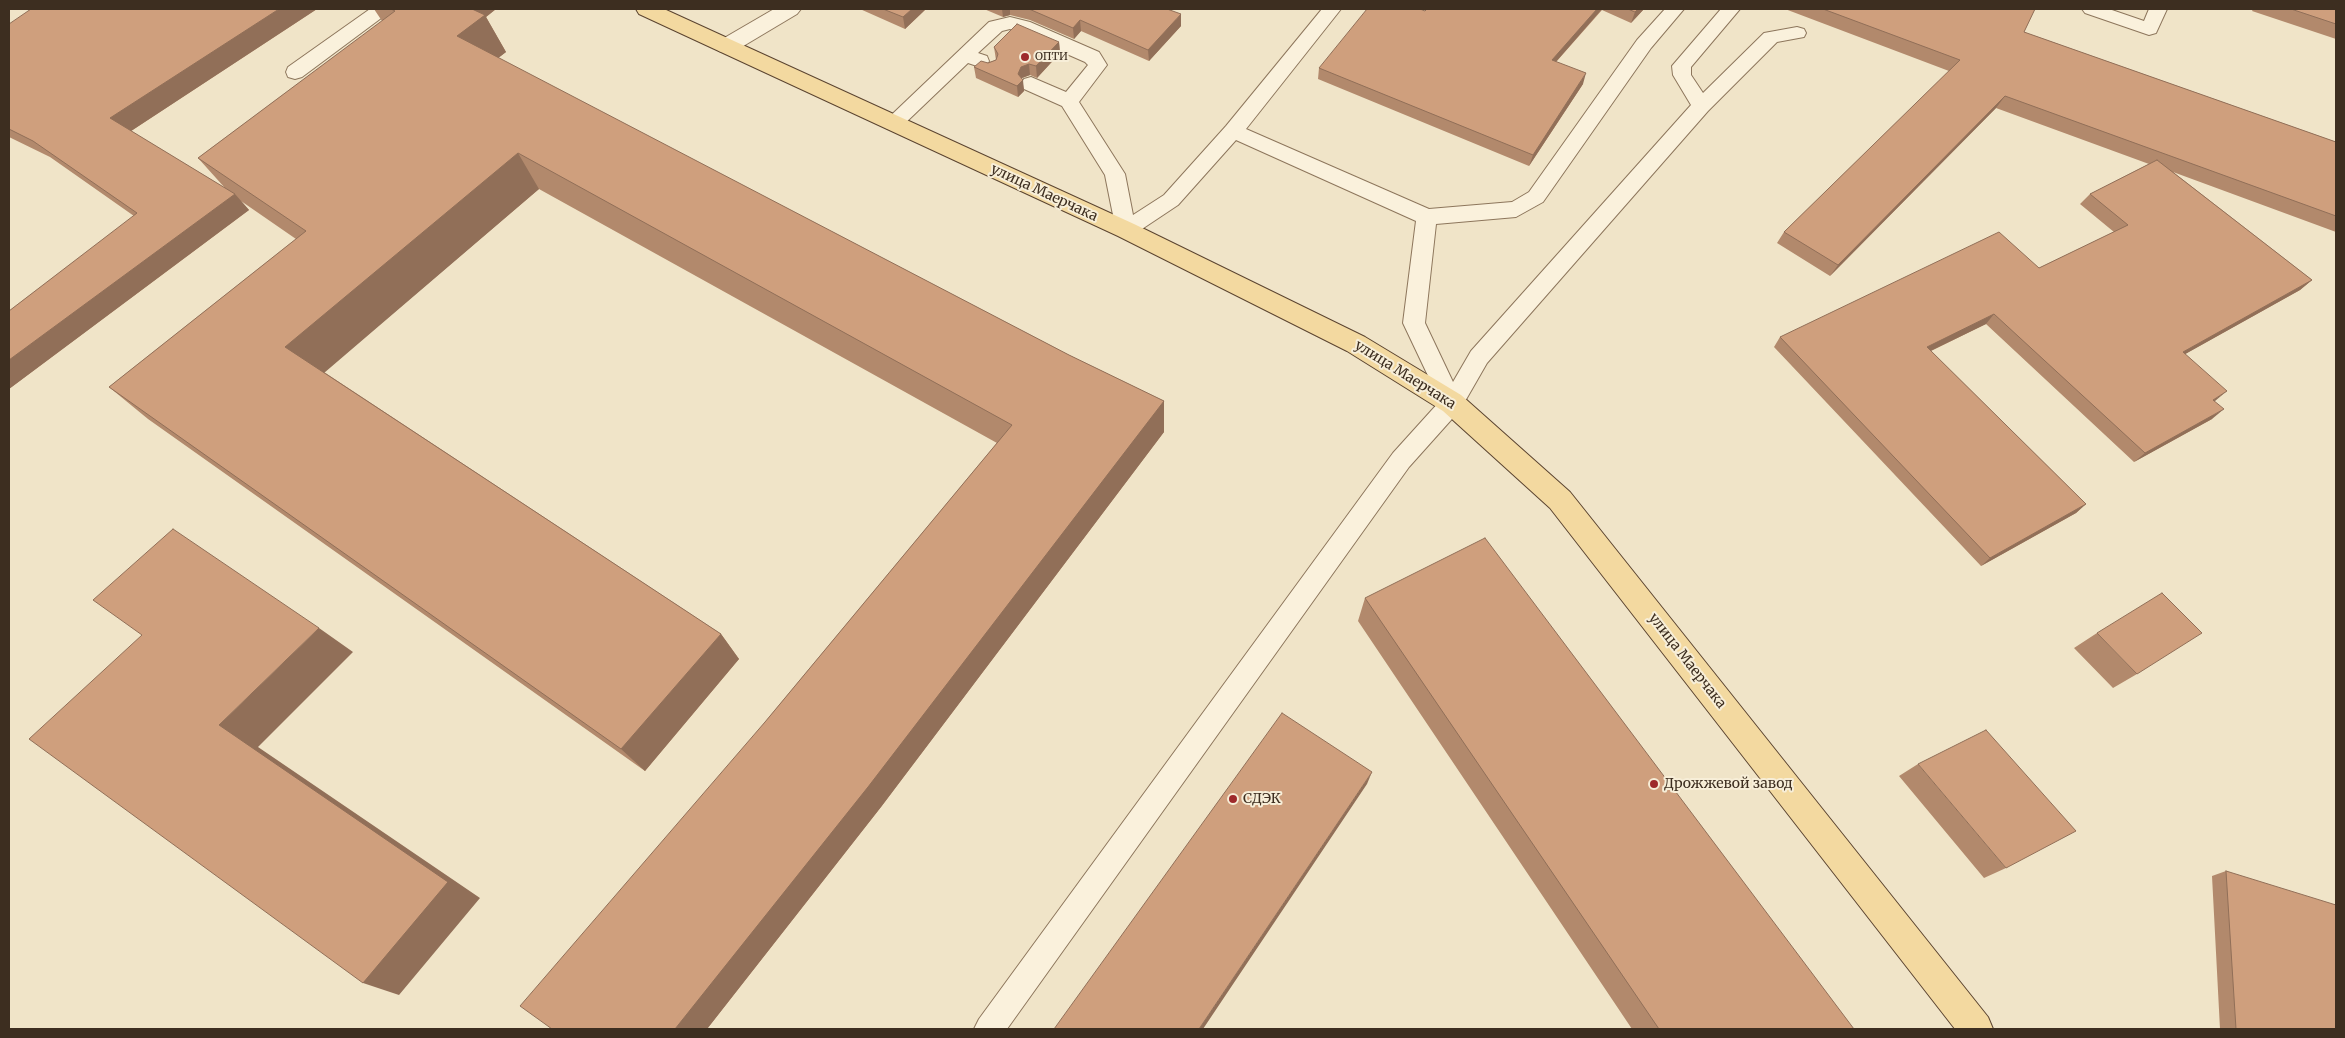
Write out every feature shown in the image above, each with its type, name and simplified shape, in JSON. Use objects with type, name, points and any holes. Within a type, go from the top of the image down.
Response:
[{"type":"main road","name":"улица Маерчака","points":[[646,9],[1126,230],[1356,344],[1452,403],[1560,500],[1976,1029]]},
{"type":"street","points":[[727,46],[790,9]]},
{"type":"lane","points":[[295,72],[382,9]]},
{"type":"lane","points":[[1031,84],[1069,101],[1115,174],[1126,230],[1171,200],[1233,131],[1332,9]]},
{"type":"lane","points":[[1233,131],[1427,217],[1516,209],[1536,197],[1644,44],[1675,9]]},
{"type":"lane","points":[[1701,106],[1682,75],[1681,66],[1731,9]]},
{"type":"lane","points":[[2091,9],[2149,29],[2158,9]]},
{"type":"lane","points":[[893,123],[996,26],[1010,23],[1023,26],[1092,57],[1098,65],[1069,101]]},
{"type":"lane","points":[[989,1029],[1401,460],[1452,403],[1479,357],[1701,106],[1771,37],[1797,32]]},
{"type":"lane","points":[[965,55],[989,66]]},
{"type":"lane","points":[[1427,217],[1414,323],[1452,403]]},
{"type":"building","points":[[31,9],[279,9],[110,118],[235,194],[9,360],[9,311],[137,213],[33,141],[9,129],[9,24]]},
{"type":"building","points":[[391,9],[472,9],[485,15],[457,36],[1069,355],[1164,401],[868,787],[675,1029],[552,1029],[520,1006],[765,722],[1012,425],[518,153],[285,347],[721,634],[621,749],[109,387],[306,231],[198,158],[395,11]]},
{"type":"building","points":[[883,9],[912,9],[903,17]]},
{"type":"building","points":[[1029,9],[1167,9],[1181,14],[1148,50],[1080,20],[1073,28]]},
{"type":"building","points":[[1367,9],[1420,9],[1425,11],[1427,9],[1597,9],[1552,60],[1586,73],[1533,155],[1319,68]]},
{"type":"building","points":[[1823,9],[2035,9],[2024,32],[2336,142],[2336,216],[2005,96],[1838,265],[1784,232],[1960,60]]},
{"type":"building","points":[[2291,9],[2336,9],[2336,24]]},
{"type":"building","points":[[1017,24],[1059,42],[1036,66],[1029,64],[1021,67],[1018,74],[1023,80],[1017,86],[974,67],[981,61],[988,63],[996,60],[998,54],[994,47]]},
{"type":"building","points":[[2157,160],[2312,280],[2183,352],[2227,391],[2213,400],[2224,409],[2145,453],[1994,314],[1927,347],[2086,504],[1990,558],[1780,337],[1999,232],[2039,268],[2128,225],[2090,194]]},
{"type":"building","points":[[173,529],[319,628],[219,725],[448,882],[363,983],[29,739],[142,635],[93,600]]},
{"type":"building","points":[[1485,538],[1854,1029],[1659,1029],[1365,598]]},
{"type":"building","points":[[2162,593],[2202,633],[2137,674],[2097,633]]},
{"type":"building","points":[[1282,713],[1372,772],[1199,1029],[1054,1029]]},
{"type":"building","points":[[1986,730],[2076,831],[2006,868],[1918,764]]},
{"type":"building","points":[[2226,871],[2336,905],[2336,1029],[2236,1029]]},
{"type":"place","name":"ОПТИ","points":[[1025,57]]},
{"type":"place","name":"Дрожжевой завод","points":[[1654,784]]},
{"type":"place","name":"СДЭК","points":[[1233,799]]}]
